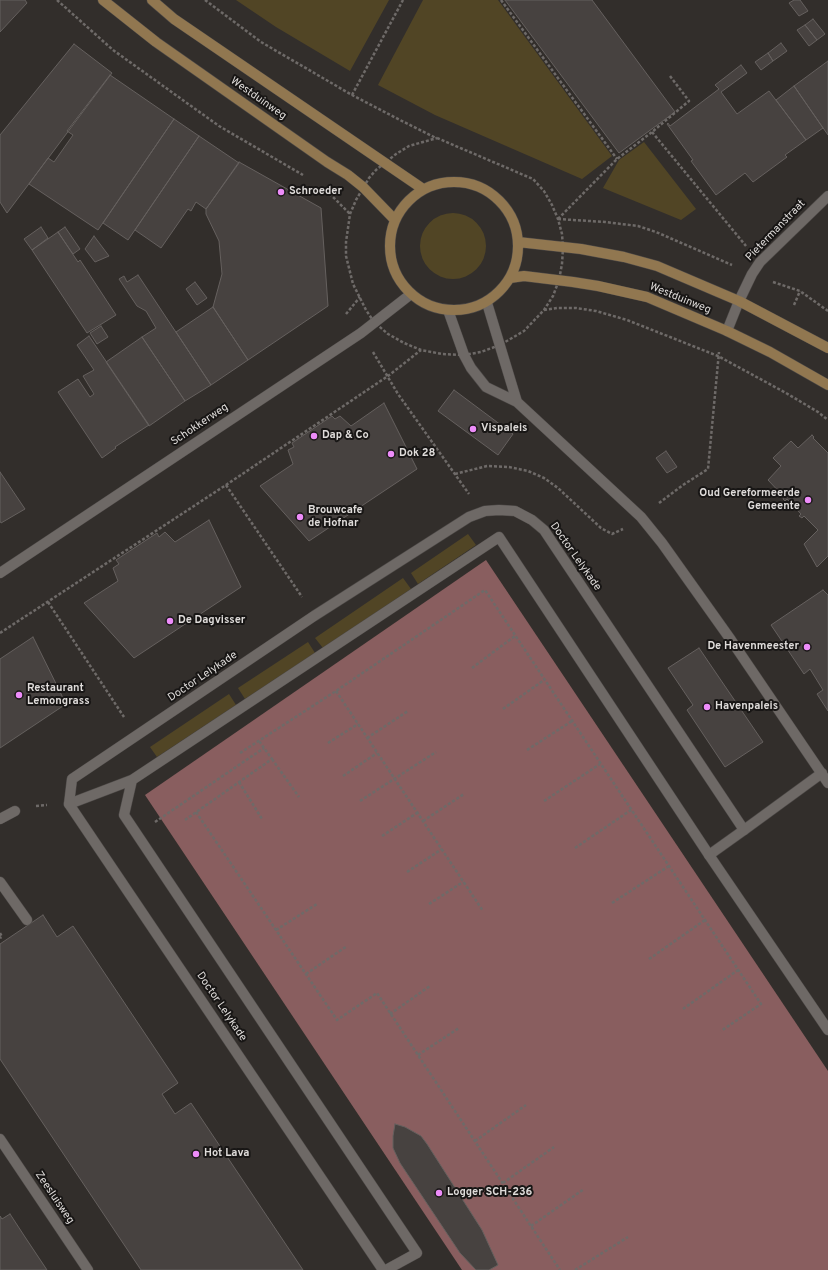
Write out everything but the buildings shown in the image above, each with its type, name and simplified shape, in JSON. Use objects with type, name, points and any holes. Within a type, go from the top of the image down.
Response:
[{"type":"main road","name":"Westduinweg","points":[[103,0],[156,42],[327,162],[348,175],[395,220]]},
{"type":"main road","name":"Westduinweg","points":[[152,0],[174,19],[423,189]]},
{"type":"main road","points":[[456,181],[477,186],[488,191],[506,208],[512,218],[518,242],[518,254],[515,266],[510,278],[503,288],[487,303],[460,310],[437,308],[425,304],[411,294],[404,288],[398,279],[392,262],[389,244],[395,220],[401,209],[409,200],[423,189],[439,182],[456,181]]},
{"type":"main road","name":"Westduinweg","points":[[518,242],[580,249],[624,257],[657,266],[739,301],[828,348]]},
{"type":"main road","name":"Westduinweg","points":[[510,278],[524,276],[559,280],[598,286],[647,298],[727,331],[770,352],[828,385]]},
{"type":"street","name":"Pietermanstraat","points":[[727,331],[739,301],[752,274],[760,262],[828,196]]},
{"type":"street","name":"Schokkerweg","points":[[0,572],[361,333],[411,294]]},
{"type":"street","points":[[487,303],[517,402]]},
{"type":"street","points":[[448,310],[464,355],[471,368],[486,387],[517,402],[641,517],[662,543],[731,640],[828,783]]},
{"type":"street","name":"Doctor Lelykade","points":[[384,1270],[69,804],[72,779],[314,616],[469,517],[485,511],[515,511],[532,520],[544,530],[744,830]]},
{"type":"street","points":[[69,804],[132,780],[499,537],[709,855],[828,1030]]},
{"type":"street","points":[[709,855],[822,773]]},
{"type":"street","points":[[132,780],[124,815],[417,1252],[384,1270]]},
{"type":"street","points":[[0,819],[15,811]]},
{"type":"street","points":[[0,882],[27,920]]},
{"type":"street","name":"Zeesluisweg","points":[[0,1139],[88,1270]]},
{"type":"path","points":[[57,0],[113,50],[213,122],[305,176]]},
{"type":"path","points":[[206,0],[261,42],[352,95],[437,138],[533,180],[544,191],[558,219],[562,234],[562,264],[559,280],[553,296],[535,321],[524,331],[500,345]]},
{"type":"path","points":[[352,95],[403,0]]},
{"type":"path","points":[[501,0],[617,159]]},
{"type":"path","points":[[558,219],[617,159],[689,101],[670,76]]},
{"type":"path","points":[[652,132],[760,262]]},
{"type":"path","points":[[360,297],[354,284],[346,256],[346,242],[350,214],[362,187],[384,162],[408,146],[437,138]]},
{"type":"path","points":[[324,188],[350,214]]},
{"type":"path","points":[[558,219],[638,226],[656,232],[752,274],[800,291],[828,311]]},
{"type":"path","points":[[544,310],[576,308],[596,311],[627,320],[718,356],[786,393],[818,412],[828,420]]},
{"type":"path","points":[[374,322],[388,334],[421,350],[442,354],[464,355]]},
{"type":"path","points":[[641,517],[708,469],[718,356],[727,331]]},
{"type":"path","points":[[361,333],[398,394],[470,496]]},
{"type":"path","points":[[0,633],[226,485],[388,376],[421,350]]},
{"type":"path","points":[[455,474],[487,466],[509,467],[528,471],[544,478],[558,488],[601,528]]},
{"type":"path","points":[[226,485],[296,587]]},
{"type":"path","points":[[240,753],[336,691],[485,590],[761,1004],[721,1031]]},
{"type":"path","points":[[48,602],[117,707]]},
{"type":"path","points":[[472,668],[515,636]]},
{"type":"path","points":[[502,710],[544,680]]},
{"type":"path","points":[[336,691],[483,911]]},
{"type":"path","points":[[367,738],[408,711]]},
{"type":"path","points":[[527,750],[572,721]]},
{"type":"path","points":[[328,743],[358,724]]},
{"type":"path","points":[[259,741],[299,797]]},
{"type":"path","points":[[137,835],[264,748]]},
{"type":"path","points":[[360,801],[436,752]]},
{"type":"path","points":[[342,776],[377,753]]},
{"type":"path","points":[[185,820],[272,759]]},
{"type":"path","points":[[544,801],[601,764]]},
{"type":"path","points":[[239,782],[262,818]]},
{"type":"path","points":[[423,821],[464,794]]},
{"type":"path","points":[[575,848],[632,810]]},
{"type":"path","points":[[196,812],[336,1020],[376,993],[560,1270]]},
{"type":"path","points":[[382,836],[417,813]]},
{"type":"path","points":[[407,872],[442,849]]},
{"type":"path","points":[[612,903],[669,866]]},
{"type":"path","points":[[429,904],[463,882]]},
{"type":"path","points":[[276,930],[317,904]]},
{"type":"path","points":[[649,959],[705,920]]},
{"type":"path","points":[[0,933],[2,937],[0,938]]},
{"type":"path","points":[[306,974],[347,946]]},
{"type":"path","points":[[683,1009],[738,970]]},
{"type":"path","points":[[390,1014],[430,986]]},
{"type":"path","points":[[418,1055],[459,1028]]},
{"type":"path","points":[[475,1141],[526,1105]]},
{"type":"path","points":[[503,1183],[554,1147]]},
{"type":"path","points":[[531,1226],[584,1189]]},
{"type":"path","points":[[575,1270],[628,1237]]},
{"type":"shaded area","points":[[236,0],[389,0],[350,71],[276,27]]},
{"type":"shaded area","points":[[423,0],[498,0],[612,156],[582,179],[435,115],[378,85]]},
{"type":"shaded area","points":[[644,142],[696,209],[681,220],[603,188],[619,160]]},
{"type":"shaded area","points":[[446,213],[460,213],[472,218],[481,227],[486,239],[484,259],[477,270],[460,279],[446,279],[434,274],[425,265],[420,253],[420,239],[425,227],[434,218]]},
{"type":"shaded area","points":[[468,534],[476,545],[418,584],[411,573]]},
{"type":"shaded area","points":[[486,560],[828,1071],[828,1270],[462,1270],[145,795]]},
{"type":"shaded area","points":[[403,578],[411,589],[323,648],[315,638]]},
{"type":"shaded area","points":[[308,642],[315,653],[245,699],[238,688]]},
{"type":"shaded area","points":[[229,694],[236,705],[157,757],[150,747]]},
{"type":"place","name":"Schroeder","points":[[281,192]]},
{"type":"place","name":"Vispaleis","points":[[473,429]]},
{"type":"place","name":"Dap & Co","points":[[314,436]]},
{"type":"place","name":"Dok 28","points":[[391,454]]},
{"type":"place","name":"Oud Gereformeerde Gemeente","points":[[808,500]]},
{"type":"place","name":"Brouwcafe de Hofnar","points":[[300,517]]},
{"type":"place","name":"De Dagvisser","points":[[170,621]]},
{"type":"place","name":"De Havenmeester","points":[[807,647]]},
{"type":"place","name":"Restaurant Lemongrass","points":[[19,695]]},
{"type":"place","name":"Havenpaleis","points":[[707,707]]},
{"type":"place","name":"Hot Lava","points":[[196,1154]]},
{"type":"place","name":"Logger SCH-236","points":[[439,1193]]}]
